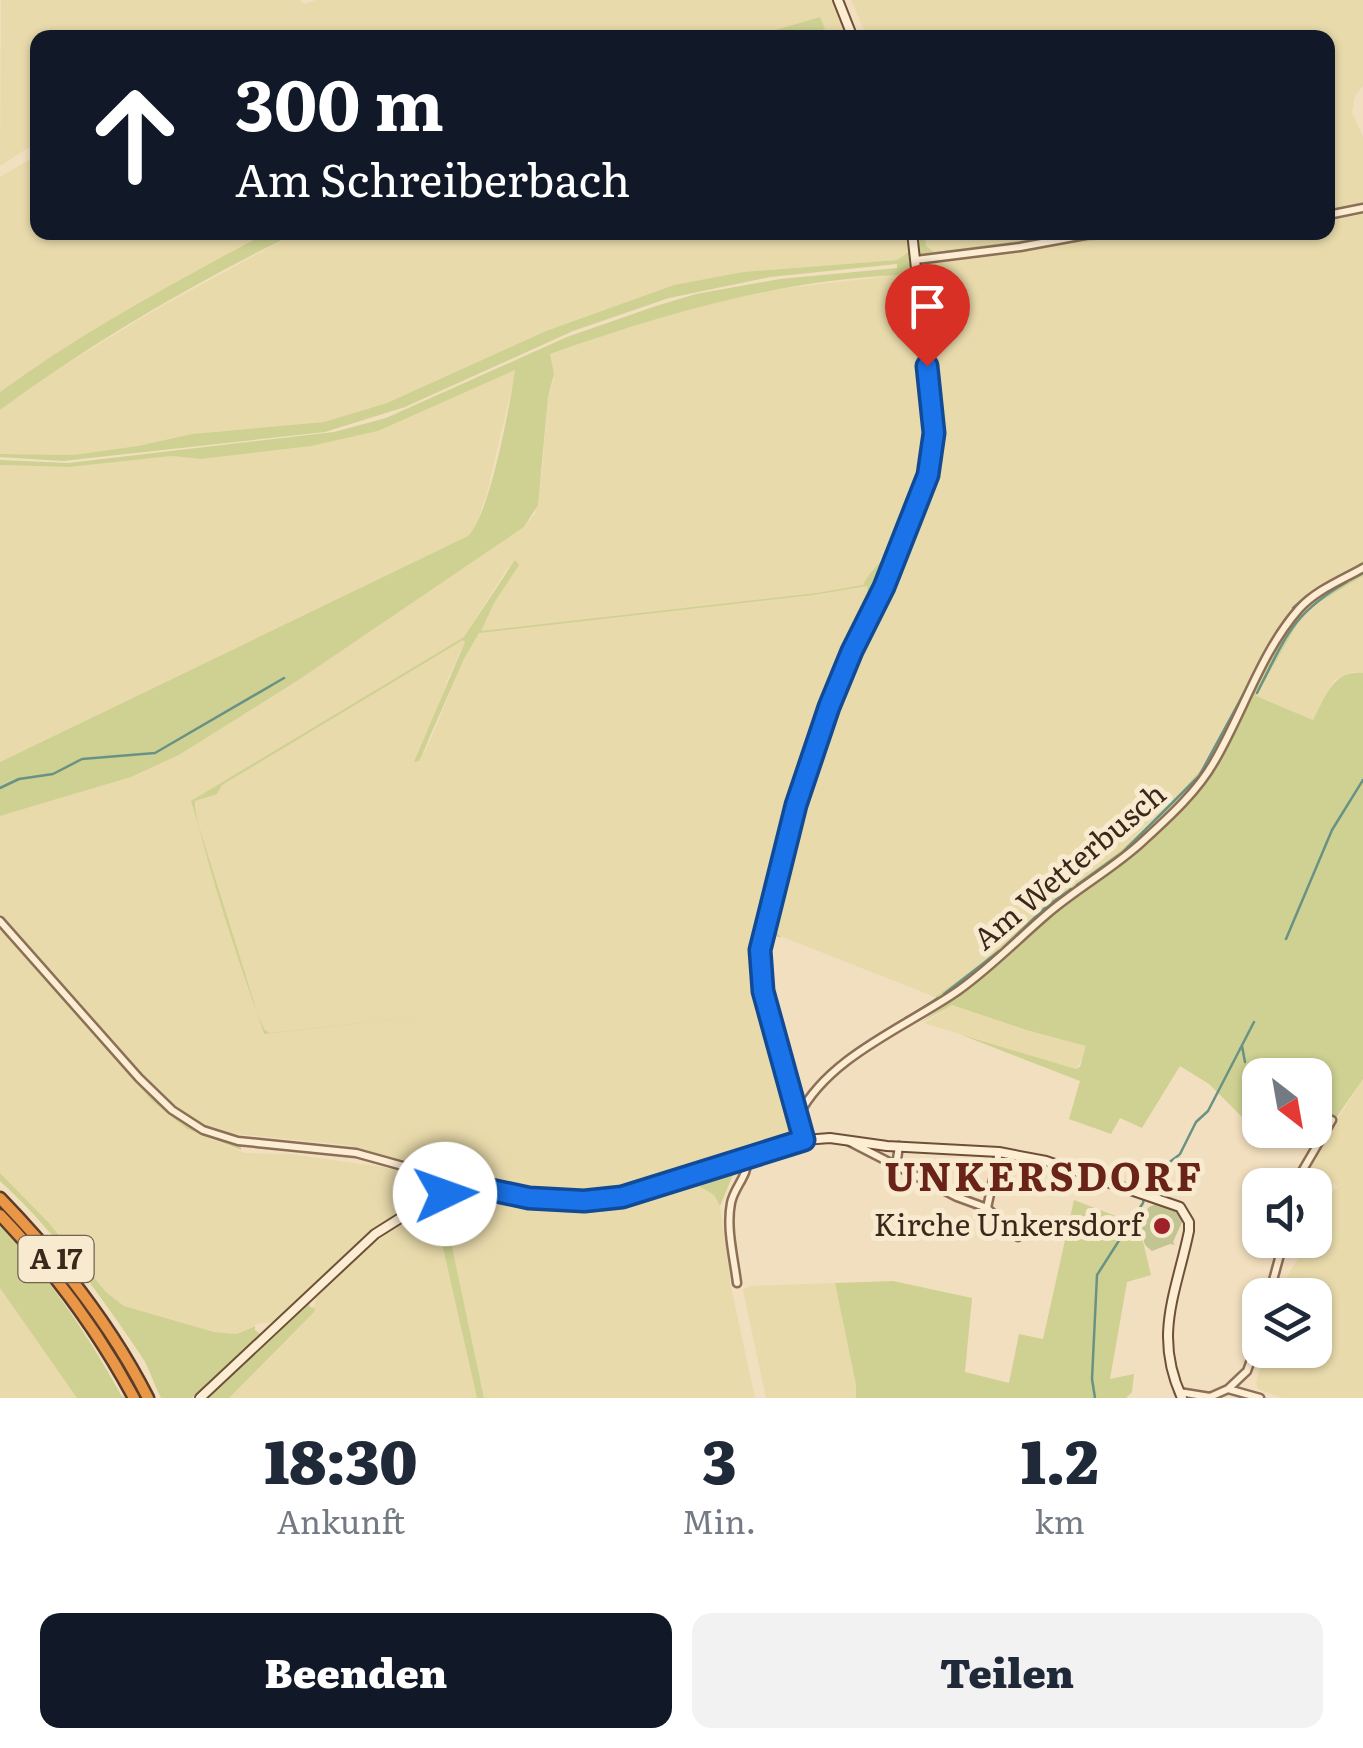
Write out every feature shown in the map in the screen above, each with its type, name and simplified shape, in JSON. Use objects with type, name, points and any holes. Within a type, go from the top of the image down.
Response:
[{"type":"highway","name":"A 17","points":[[0,1198],[82,1292],[148,1398]]},
{"type":"highway","name":"A 17","points":[[0,1216],[81,1312],[134,1398]]},
{"type":"street","points":[[838,0],[850,30]]},
{"type":"street","points":[[1335,214],[1363,208]]},
{"type":"street","points":[[804,1140],[763,991],[760,950],[796,805],[829,707],[884,587],[928,475],[934,433],[913,240]]},
{"type":"street","points":[[916,260],[1058,240]]},
{"type":"street","name":"Am Wetterbusch","points":[[798,1114],[820,1086],[869,1046],[962,988],[1045,916],[1145,839],[1213,765],[1279,639],[1300,608],[1363,568]]},
{"type":"street","points":[[0,921],[139,1078],[188,1121],[218,1137],[356,1153],[529,1198],[584,1201],[622,1197],[804,1140],[830,1138],[999,1152],[1046,1161],[1180,1207],[1189,1222],[1174,1287],[1167,1346],[1168,1364],[1181,1395],[1210,1397],[1228,1389],[1248,1368]]},
{"type":"street","points":[[850,1142],[957,1197],[987,1208],[1018,1237]]},
{"type":"street","points":[[896,1166],[899,1146]]},
{"type":"street","points":[[987,1208],[999,1152]]},
{"type":"street","points":[[737,1283],[730,1220],[731,1200],[748,1167],[743,1160]]},
{"type":"street","points":[[449,1179],[450,1192]]},
{"type":"street","points":[[200,1398],[375,1234],[403,1214],[450,1192],[482,1188]]},
{"type":"street","points":[[1228,1389],[1260,1398]]},
{"type":"shaded area","points":[[1,0],[300,0],[304,4],[316,0],[833,0],[846,30],[821,30],[824,29],[820,17],[778,30],[30,30],[30,148],[0,166]]},
{"type":"shaded area","points":[[851,0],[1363,0],[1363,86],[1355,96],[1352,112],[1363,137],[1363,202],[1335,208],[1335,30],[864,30]]},
{"type":"shaded area","points":[[30,159],[30,240],[253,240],[153,295],[0,392],[0,177]]},
{"type":"shaded area","points":[[1363,214],[1363,561],[1321,586],[1255,672],[1197,776],[1119,852],[1045,906],[984,962],[935,997],[775,934],[771,928],[805,791],[848,666],[923,504],[937,458],[938,424],[922,269],[925,264],[1090,240],[1335,240],[1335,220]]},
{"type":"shaded area","points":[[283,240],[908,240],[909,252],[897,260],[743,272],[674,285],[546,331],[387,403],[324,422],[192,434],[73,455],[0,454],[0,410],[41,379],[160,307]]},
{"type":"shaded area","points":[[926,240],[1023,240],[934,252],[926,246]]},
{"type":"shaded area","points":[[898,275],[909,287],[924,430],[923,454],[909,501],[887,550],[863,585],[867,586],[868,598],[826,688],[785,808],[754,941],[753,968],[748,976],[754,976],[793,1132],[682,1168],[665,1179],[590,1195],[519,1190],[347,1145],[218,1132],[187,1116],[153,1086],[0,917],[0,816],[131,777],[179,755],[300,679],[524,527],[535,514],[542,471],[548,397],[554,379],[550,354],[648,320],[778,289]],"holes":[[[510,564],[480,631],[490,630],[479,633],[464,659],[423,757],[464,637]]]},
{"type":"shaded area","points":[[516,369],[488,489],[475,530],[468,536],[0,762],[0,465],[69,467],[172,456],[201,459],[311,446],[378,431]]},
{"type":"shaded area","points":[[1363,576],[1363,673],[1353,672],[1334,680],[1313,720],[1256,697],[1302,616]]},
{"type":"shaded area","points":[[0,930],[152,1101],[187,1129],[245,1153],[290,1154],[430,1178],[432,1195],[374,1232],[273,1322],[257,1324],[237,1334],[214,1332],[124,1306],[106,1292],[48,1222],[0,1173]]},
{"type":"shaded area","points":[[952,1005],[1087,1046],[1087,1052],[1076,1069],[924,1023]]},
{"type":"shaded area","points":[[1363,1079],[1363,1398],[1282,1398],[1258,1389],[1260,1368],[1332,1368],[1332,1278],[1286,1278],[1298,1258],[1332,1258],[1332,1192],[1338,1187],[1332,1185],[1332,1168],[1306,1168],[1319,1148],[1332,1148],[1332,1127]]},
{"type":"shaded area","points":[[694,1183],[714,1195],[720,1206],[731,1287],[755,1398],[484,1398],[443,1204],[446,1199],[482,1196],[539,1205],[589,1207],[638,1200]]},
{"type":"shaded area","points":[[433,1204],[477,1398],[229,1398],[313,1312],[317,1295],[371,1246]]},
{"type":"shaded area","points":[[835,1283],[856,1398],[766,1398],[743,1290],[749,1286]]},
{"type":"shaded area","points":[[0,1288],[18,1311],[77,1398],[0,1398]]},
{"type":"green space","points":[[820,17],[825,29],[822,30],[776,30]]},
{"type":"green space","points":[[253,240],[282,240],[144,315],[0,410],[0,392],[130,308]]},
{"type":"green space","points":[[908,240],[926,240],[926,246],[934,252],[1023,240],[1097,240],[929,262],[922,269],[938,424],[937,458],[924,504],[838,695],[799,811],[771,927],[782,938],[768,934],[763,950],[754,948],[785,808],[826,688],[868,598],[867,586],[813,595],[479,633],[419,761],[414,762],[463,640],[222,785],[217,794],[195,801],[200,829],[191,801],[464,637],[515,560],[519,565],[481,631],[863,585],[886,553],[900,524],[922,446],[924,430],[909,287],[900,275],[766,292],[635,325],[550,354],[554,374],[548,397],[538,505],[524,527],[300,679],[179,755],[131,777],[0,816],[0,762],[468,536],[491,483],[515,370],[378,431],[311,446],[201,459],[172,456],[69,467],[0,465],[0,460],[68,463],[334,432],[386,418],[567,337],[696,294],[780,279],[897,268],[897,264],[770,277],[669,298],[573,331],[405,407],[325,432],[63,461],[0,454],[73,455],[192,434],[324,422],[387,403],[546,331],[674,285],[743,272],[897,260],[909,252]]},
{"type":"green space","points":[[1363,561],[1363,576],[1302,616],[1256,696],[1313,720],[1337,680],[1363,673],[1363,1079],[1336,1118],[1332,1116],[1332,1058],[1242,1058],[1242,1117],[1209,1084],[1180,1066],[1142,1128],[1120,1118],[1111,1134],[1069,1119],[1080,1081],[959,1034],[1076,1069],[1086,1046],[952,1005],[920,1023],[947,1004],[935,997],[984,962],[1045,906],[1119,852],[1168,807],[1205,765],[1293,607]]},
{"type":"green space","points":[[200,829],[256,1009],[224,914]]},
{"type":"green space","points":[[0,925],[154,1098],[203,1133],[241,1144],[241,1150],[187,1129],[152,1101],[2,932]]},
{"type":"green space","points":[[256,1009],[270,1033],[452,1013],[264,1034]]},
{"type":"green space","points":[[743,1151],[720,1206],[714,1195],[694,1183],[660,1193],[656,1182],[682,1168]]},
{"type":"green space","points":[[0,1173],[48,1222],[106,1292],[124,1306],[214,1332],[237,1334],[255,1326],[262,1335],[192,1398],[161,1398],[145,1361],[110,1311],[58,1243],[0,1181]]},
{"type":"green space","points":[[446,1199],[443,1204],[484,1398],[477,1398],[433,1204]]},
{"type":"green space","points":[[1074,1200],[1139,1225],[1151,1275],[1127,1282],[1110,1379],[1134,1374],[1132,1392],[1126,1398],[856,1398],[835,1283],[893,1281],[972,1298],[965,1372],[1009,1383],[1019,1334],[1043,1339]]},
{"type":"green space","points":[[1159,1203],[1177,1211],[1183,1220],[1175,1245],[1152,1251],[1145,1245],[1139,1222],[1149,1207]]},
{"type":"green space","points":[[0,1226],[50,1285],[126,1398],[77,1398],[0,1288]]},
{"type":"green space","points":[[309,1302],[314,1312],[229,1398],[208,1398]]},
{"type":"waterway","points":[[1350,580],[1363,573]]},
{"type":"waterway","points":[[1257,693],[1301,617],[1347,582]]},
{"type":"waterway","points":[[1293,608],[1308,595]]},
{"type":"waterway","points":[[1275,637],[1287,617]]},
{"type":"waterway","points":[[0,788],[19,779],[53,774],[82,759],[155,753],[284,678]]},
{"type":"waterway","points":[[1077,885],[1123,852],[1199,776],[1250,682]]},
{"type":"waterway","points":[[1286,939],[1332,830],[1363,780]]},
{"type":"waterway","points":[[1003,948],[1071,889]]},
{"type":"waterway","points":[[944,994],[999,951]]},
{"type":"waterway","points":[[900,1022],[938,998]]},
{"type":"waterway","points":[[1180,1154],[1196,1122],[1208,1111],[1254,1022]]},
{"type":"waterway","points":[[1242,1046],[1244,1058]]},
{"type":"waterway","points":[[1095,1398],[1092,1379],[1097,1275],[1143,1203],[1155,1173],[1179,1155]]},
{"type":"place","name":"Kirche Unkersdorf","points":[[1162,1226]]},
{"type":"district","name":"UNKERSDORF","points":[[1044,1177]]},
{"type":"route","points":[[445,1194],[482,1188],[529,1198],[584,1201],[622,1197],[804,1140],[763,991],[760,950],[796,805],[829,707],[884,587],[928,475],[934,433],[927,366]]}]
